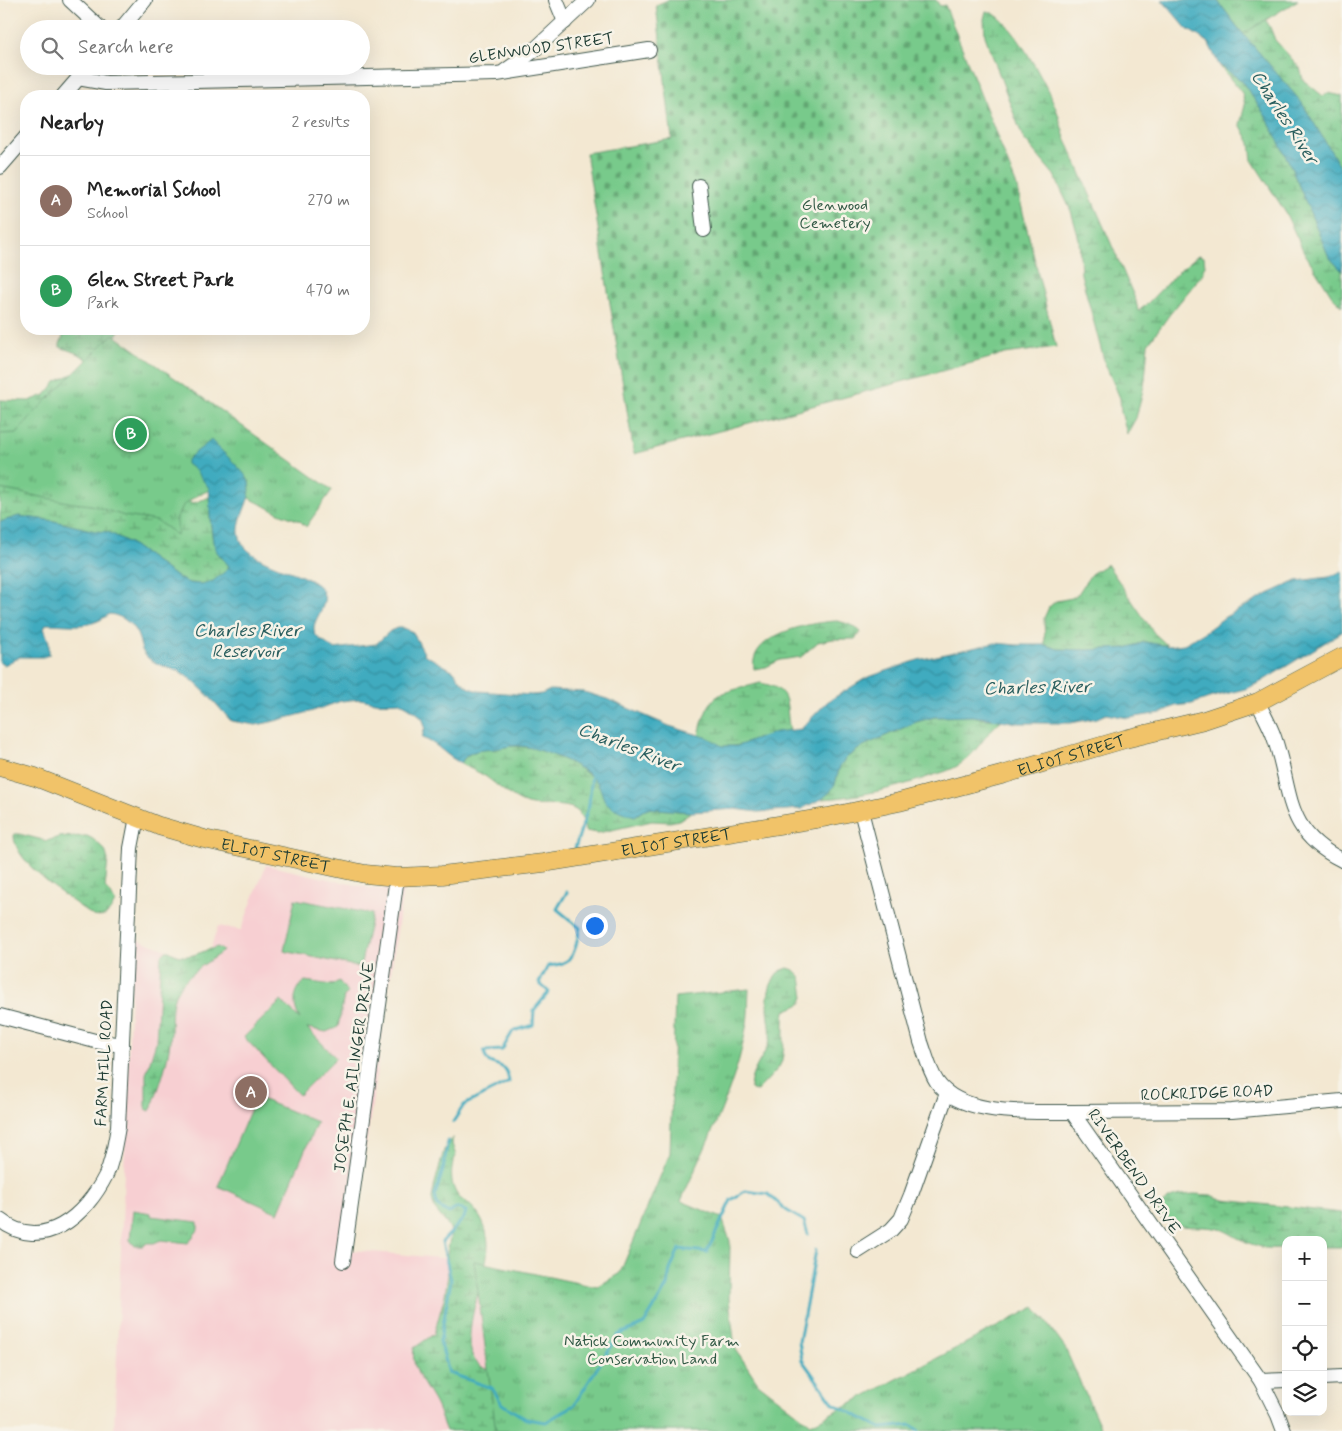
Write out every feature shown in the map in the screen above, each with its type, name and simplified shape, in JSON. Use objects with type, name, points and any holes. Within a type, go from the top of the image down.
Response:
[{"type":"main road","name":"ELIOT STREET","points":[[0,767],[49,782],[188,835],[365,874],[398,877],[442,876],[520,866],[861,811],[1006,774],[1125,739],[1204,720],[1258,702],[1342,657]]},
{"type":"street","points":[[70,0],[91,20]]},
{"type":"street","points":[[128,20],[145,0]]},
{"type":"street","points":[[556,0],[565,22]]},
{"type":"street","points":[[498,74],[532,52],[588,0]]},
{"type":"street","name":"GLENWOOD STREET","points":[[78,78],[106,83],[498,74],[649,50]]},
{"type":"street","points":[[68,90],[81,75]]},
{"type":"street","points":[[0,167],[20,144]]},
{"type":"street","points":[[699,186],[704,230]]},
{"type":"street","points":[[1258,702],[1274,738],[1295,818],[1307,834],[1330,854],[1342,860]]},
{"type":"street","name":"RIVERBEND DRIVE","points":[[861,811],[922,1042],[930,1068],[938,1082],[947,1093],[972,1105],[1003,1110],[1072,1112],[1261,1381],[1284,1431]]},
{"type":"street","name":"FARM HILL ROAD","points":[[0,1220],[10,1227],[19,1230],[38,1233],[47,1232],[64,1224],[78,1213],[106,1174],[116,1139],[131,848],[137,817]]},
{"type":"street","name":"JOSEPH E. AILINGER DRIVE","points":[[344,1262],[398,877]]},
{"type":"street","points":[[0,1016],[95,1042],[122,1045]]},
{"type":"street","points":[[858,1250],[891,1230],[901,1220],[947,1093]]},
{"type":"street","name":"ROCKRIDGE ROAD","points":[[1072,1112],[1232,1111],[1342,1101]]},
{"type":"street","points":[[1327,1378],[1342,1376]]},
{"type":"street","points":[[1261,1381],[1282,1380]]},
{"type":"shaded area","points":[[266,865],[374,889],[403,890],[351,1250],[474,1261],[496,1431],[114,1431],[133,937],[205,965],[218,926],[241,930]]},
{"type":"green space","name":"Glenwood Cemetery","points":[[668,0],[936,0],[940,6],[945,5],[1016,184],[1056,347],[1005,354],[634,454],[586,153],[672,139],[656,5]]},
{"type":"green space","points":[[1217,0],[1262,14],[1275,40],[1300,68],[1303,80],[1323,96],[1328,93],[1342,96],[1342,170],[1302,103]]},
{"type":"green space","points":[[1217,0],[1298,0],[1243,34]]},
{"type":"green space","points":[[986,11],[995,15],[1006,24],[1016,36],[1044,83],[1056,109],[1064,135],[1136,301],[1138,311],[1198,255],[1204,257],[1205,266],[1201,276],[1148,344],[1145,380],[1141,399],[1136,418],[1127,434],[1121,412],[1120,398],[1105,364],[1081,274],[1079,239],[1071,211],[1054,175],[1023,138],[985,36],[984,19]]},
{"type":"green space","points":[[1219,65],[1241,80],[1265,115],[1288,160],[1329,257],[1342,271],[1342,306],[1332,296],[1304,252],[1284,210],[1252,160],[1250,143],[1240,124],[1245,105],[1242,93]]},
{"type":"green space","points":[[64,335],[116,335],[110,345],[89,361],[79,354],[60,347]]},
{"type":"green space","points":[[112,335],[114,335],[332,490],[306,527],[300,521],[245,496],[217,487],[195,497],[181,509],[177,518],[177,535],[157,521],[124,516],[91,505],[0,489],[0,434],[17,433],[33,414]]},
{"type":"green space","points":[[72,374],[83,377],[160,495],[193,503],[210,497],[213,542],[229,566],[213,582],[202,584],[189,583],[178,578],[130,543],[108,532],[19,516],[0,522],[0,400],[29,401],[45,395],[56,382]]},
{"type":"green space","points":[[1107,564],[1154,633],[1168,646],[1145,642],[1126,648],[1086,650],[1058,649],[1045,645],[1044,618],[1049,607],[1056,601],[1072,598],[1078,594],[1091,574]]},
{"type":"green space","points":[[837,621],[861,632],[855,639],[833,639],[818,642],[801,657],[780,660],[766,667],[754,669],[755,657],[761,647],[771,639],[798,627]]},
{"type":"green space","points":[[760,683],[778,689],[783,694],[786,699],[790,730],[732,746],[715,743],[699,735],[707,709],[712,701],[726,692]]},
{"type":"green space","points":[[973,716],[1002,720],[991,730],[969,757],[955,767],[891,788],[864,794],[822,799],[835,784],[840,766],[846,758],[863,746],[916,722],[934,717]]},
{"type":"green space","points":[[510,746],[537,748],[572,763],[596,780],[601,789],[635,816],[647,808],[691,812],[679,820],[670,822],[652,821],[598,833],[585,831],[581,817],[576,810],[566,806],[527,804],[510,795],[485,776],[461,763],[476,751]]},
{"type":"green space","points":[[14,834],[47,841],[59,837],[87,836],[93,839],[105,850],[108,860],[105,888],[115,902],[109,912],[102,917],[93,916],[58,891],[23,857],[16,845]]},
{"type":"green space","points":[[295,899],[372,914],[360,967],[284,951]]},
{"type":"green space","points":[[218,947],[223,951],[190,976],[175,995],[166,1063],[161,1083],[150,1111],[146,1109],[146,1074],[156,1042],[161,956],[166,951],[187,956]]},
{"type":"green space","points":[[788,968],[794,970],[801,977],[804,997],[801,1004],[785,1011],[784,1048],[779,1067],[757,1091],[751,1090],[754,1071],[770,1039],[768,993],[775,977],[780,971]]},
{"type":"green space","points":[[305,981],[332,985],[339,981],[348,993],[344,996],[338,1027],[326,1032],[307,1028],[336,1058],[299,1095],[244,1037],[281,1001],[300,1019],[295,999],[298,989]]},
{"type":"green space","name":"Natick Community Farm Conservation Land","points":[[749,989],[747,1023],[735,1073],[719,1116],[681,1201],[722,1218],[730,1241],[729,1299],[735,1348],[758,1383],[811,1424],[1035,1307],[1065,1348],[1102,1431],[496,1431],[474,1261],[597,1287],[620,1273],[670,1153],[675,997]]},
{"type":"green space","points":[[256,1097],[317,1122],[278,1213],[218,1186]]},
{"type":"green space","points":[[453,1137],[452,1144],[456,1156],[452,1167],[452,1179],[455,1190],[457,1195],[472,1207],[480,1217],[488,1241],[487,1258],[471,1326],[470,1341],[472,1355],[479,1365],[494,1371],[594,1431],[446,1431],[436,1405],[420,1378],[414,1364],[414,1348],[434,1334],[445,1295],[448,1275],[446,1258],[451,1234],[450,1228],[434,1208],[432,1198],[444,1150]]},
{"type":"green space","points":[[1194,1194],[1211,1195],[1224,1200],[1342,1213],[1342,1247],[1327,1247],[1327,1236],[1282,1236],[1282,1248],[1268,1248],[1251,1244],[1222,1230],[1177,1225],[1161,1219],[1158,1210],[1165,1201],[1178,1196]]},
{"type":"green space","points":[[133,1210],[151,1213],[151,1216],[198,1222],[198,1230],[188,1243],[161,1240],[147,1243],[144,1246],[135,1246],[130,1240]]},
{"type":"water","name":"Charles River","points":[[1162,0],[1217,0],[1302,103],[1342,170],[1342,271],[1329,257],[1288,160],[1265,115],[1241,80],[1219,65],[1208,42],[1187,29]]},
{"type":"water","name":"Charles River Reservoir","points":[[211,440],[238,467],[249,482],[250,490],[240,522],[240,539],[245,547],[264,561],[300,575],[318,586],[323,592],[324,604],[314,625],[314,630],[320,639],[334,649],[376,644],[390,631],[404,628],[413,632],[425,655],[454,671],[468,687],[478,691],[531,695],[542,694],[550,690],[584,692],[607,699],[669,726],[709,738],[722,746],[737,746],[776,732],[801,729],[827,702],[866,678],[918,660],[995,643],[1045,645],[1058,649],[1086,650],[1126,648],[1145,642],[1168,646],[1184,644],[1202,634],[1225,617],[1270,593],[1297,581],[1329,577],[1342,571],[1342,632],[1261,682],[1245,689],[1192,704],[1175,706],[1161,713],[1128,718],[1106,714],[1097,718],[1071,723],[1018,723],[973,716],[934,717],[916,722],[863,746],[846,758],[840,766],[835,784],[830,792],[822,799],[801,809],[758,812],[735,809],[691,812],[647,808],[635,816],[619,811],[608,804],[597,782],[581,769],[560,758],[538,750],[528,747],[510,746],[479,751],[467,755],[461,763],[433,743],[422,738],[425,727],[423,720],[417,713],[400,702],[381,703],[360,699],[341,701],[313,711],[256,725],[231,721],[209,696],[185,675],[155,663],[147,657],[142,651],[137,634],[119,616],[109,614],[95,622],[79,625],[46,624],[44,628],[49,642],[49,655],[43,657],[20,657],[4,665],[0,663],[0,522],[19,516],[108,532],[130,543],[178,578],[189,583],[202,584],[213,581],[227,570],[229,566],[217,552],[213,542],[209,488],[195,470],[187,464],[187,460],[190,457]]},
{"type":"waterway","points":[[575,848],[589,805],[592,773]]},
{"type":"waterway","points":[[453,1122],[464,1105],[509,1082],[504,1069],[489,1061],[484,1051],[502,1050],[513,1031],[533,1025],[534,1010],[549,992],[539,983],[548,966],[564,963],[575,950],[580,928],[557,909],[567,892]]},
{"type":"waterway","points":[[448,1141],[443,1170],[435,1195],[437,1206],[449,1213],[457,1208],[466,1211],[464,1218],[442,1242],[451,1280],[440,1341],[449,1373],[492,1388],[502,1404],[526,1419],[546,1422],[574,1405],[618,1335],[644,1324],[667,1286],[670,1270],[679,1249],[707,1252],[731,1200],[745,1191],[768,1194],[786,1210],[804,1221],[808,1234]]},
{"type":"waterway","points":[[816,1250],[799,1342],[802,1360],[834,1404],[881,1428],[911,1425],[919,1431]]},
{"type":"place","name":"Glen Street Park","points":[[131,434]]},
{"type":"place","name":"Memorial School","points":[[251,1092]]}]
